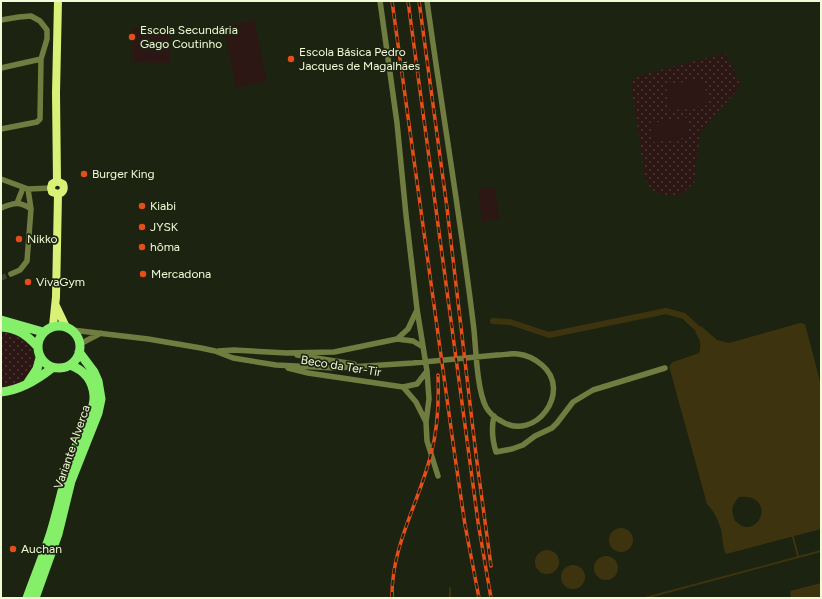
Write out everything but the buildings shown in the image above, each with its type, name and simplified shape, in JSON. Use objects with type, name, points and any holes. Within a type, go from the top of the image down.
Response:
[{"type":"main road","points":[[57,181],[56,93],[58,1]]},
{"type":"main road","points":[[57,181],[52,184],[51,188],[52,192],[58,194]]},
{"type":"main road","points":[[57,181],[64,186],[63,191],[58,194]]},
{"type":"main road","points":[[54,326],[56,305],[58,194]]},
{"type":"main road","points":[[1,328],[19,330],[26,335],[36,346],[43,362],[52,368],[70,365],[74,362],[80,348],[79,339],[69,328],[56,305]]},
{"type":"main road","points":[[1,320],[44,332]]},
{"type":"main road","points":[[36,346],[39,338],[44,332],[54,326],[69,328]]},
{"type":"main road","name":"Variante Alverca","points":[[35,598],[58,534],[71,481],[98,413],[101,399],[98,381],[80,348]]},
{"type":"main road","points":[[27,384],[37,369],[40,358]]},
{"type":"main road","name":"Variante Alverca","points":[[27,598],[51,532],[65,479],[76,446],[91,411],[94,398],[92,385],[87,376],[78,368],[70,365]]},
{"type":"main road","points":[[1,392],[18,389],[41,377],[52,368]]},
{"type":"street","points":[[380,1],[397,123],[417,309],[427,371],[429,399],[426,422],[427,440],[438,476]]},
{"type":"street","points":[[69,328],[148,339],[215,351],[233,358],[276,365],[335,368],[362,365],[413,363],[497,355],[516,354],[533,358],[546,368],[550,374],[554,386],[552,401],[548,409],[538,419],[523,426],[510,426],[494,416],[486,406],[481,390],[468,285],[427,1]]},
{"type":"street","points":[[1,20],[31,16],[45,26],[47,34],[41,59],[40,119],[37,122],[1,129]]},
{"type":"street","points":[[1,68],[41,59]]},
{"type":"street","points":[[1,179],[26,188],[51,188]]},
{"type":"street","points":[[16,203],[26,188]]},
{"type":"street","points":[[11,274],[20,270],[27,261],[31,210],[26,188]]},
{"type":"street","points":[[1,208],[16,203],[25,205],[31,210]]},
{"type":"street","points":[[397,339],[408,329],[417,309]]},
{"type":"street","points":[[80,348],[101,333]]},
{"type":"street","points":[[215,351],[234,350],[284,353],[334,352],[397,339],[413,341],[423,347]]},
{"type":"street","points":[[284,353],[362,365]]},
{"type":"street","name":"Beco da Ter-Tir","points":[[276,365],[308,373],[403,387]]},
{"type":"street","points":[[494,416],[492,441],[496,452],[512,449],[523,445],[535,436],[552,428],[574,402],[593,390],[665,368]]},
{"type":"street","points":[[426,422],[416,402],[403,387],[417,384],[427,371]]},
{"type":"shaded area","points":[[254,20],[267,81],[236,88],[224,27]]},
{"type":"shaded area","points":[[133,27],[170,27],[169,63],[132,62]]},
{"type":"shaded area","points":[[725,53],[741,85],[700,133],[694,183],[680,195],[659,194],[648,185],[645,179],[631,82],[638,76]]},
{"type":"shaded area","points":[[704,79],[708,105],[670,111],[666,85]]},
{"type":"shaded area","points":[[687,118],[689,137],[653,142],[651,123]]},
{"type":"shaded area","points":[[495,187],[499,219],[482,222],[478,189]]},
{"type":"shaded area","points":[[800,323],[805,324],[821,385],[821,529],[726,554],[720,526],[714,513],[707,504],[669,366],[673,362],[699,353],[700,342],[695,332],[701,326],[717,340],[729,343]],"holes":[[[739,497],[750,498],[757,501],[762,512],[757,523],[752,526],[744,527],[735,521],[732,509],[734,503]]]},
{"type":"shaded area","points":[[1,332],[24,341],[33,353],[31,368],[19,383],[14,385],[1,385]]},
{"type":"shaded area","points":[[621,528],[630,531],[633,540],[630,549],[621,552],[612,549],[609,540],[612,531]]},
{"type":"shaded area","points":[[547,550],[556,553],[559,562],[556,571],[547,574],[538,571],[535,562],[538,553]]},
{"type":"shaded area","points":[[606,556],[615,559],[618,568],[615,577],[606,580],[597,577],[594,568],[597,559]]},
{"type":"shaded area","points":[[573,565],[582,568],[585,577],[582,586],[573,589],[564,586],[561,577],[564,568]]},
{"type":"shaded area","points":[[821,583],[821,598],[791,598],[790,591]]},
{"type":"waterway","points":[[493,321],[510,322],[549,335],[666,311],[684,316],[698,329]]},
{"type":"waterway","points":[[793,537],[798,556]]},
{"type":"waterway","points":[[645,598],[821,551]]},
{"type":"waterway","points":[[450,588],[450,598]]},
{"type":"tunnel","points":[[1,278],[11,274]]},
{"type":"railway","points":[[392,1],[455,457],[465,525],[479,598]]},
{"type":"railway","points":[[408,1],[478,522],[491,598]]},
{"type":"railway","points":[[419,1],[447,208],[476,455],[491,566]]},
{"type":"railway","points":[[392,598],[396,560],[426,472],[433,444],[438,415],[438,375]]},
{"type":"place","name":"Escola Secundária Gago Coutinho","points":[[132,37]]},
{"type":"place","name":"Escola Básica Pedro Jacques de Magalhães","points":[[291,59]]},
{"type":"place","name":"Burger King","points":[[84,174]]},
{"type":"place","name":"Kiabi","points":[[142,206]]},
{"type":"place","name":"JYSK","points":[[142,227]]},
{"type":"place","name":"Nikko","points":[[19,239]]},
{"type":"place","name":"hôma","points":[[142,247]]},
{"type":"place","name":"Mercadona","points":[[143,274]]},
{"type":"place","name":"VivaGym","points":[[28,282]]},
{"type":"place","name":"Auchan","points":[[13,549]]}]
